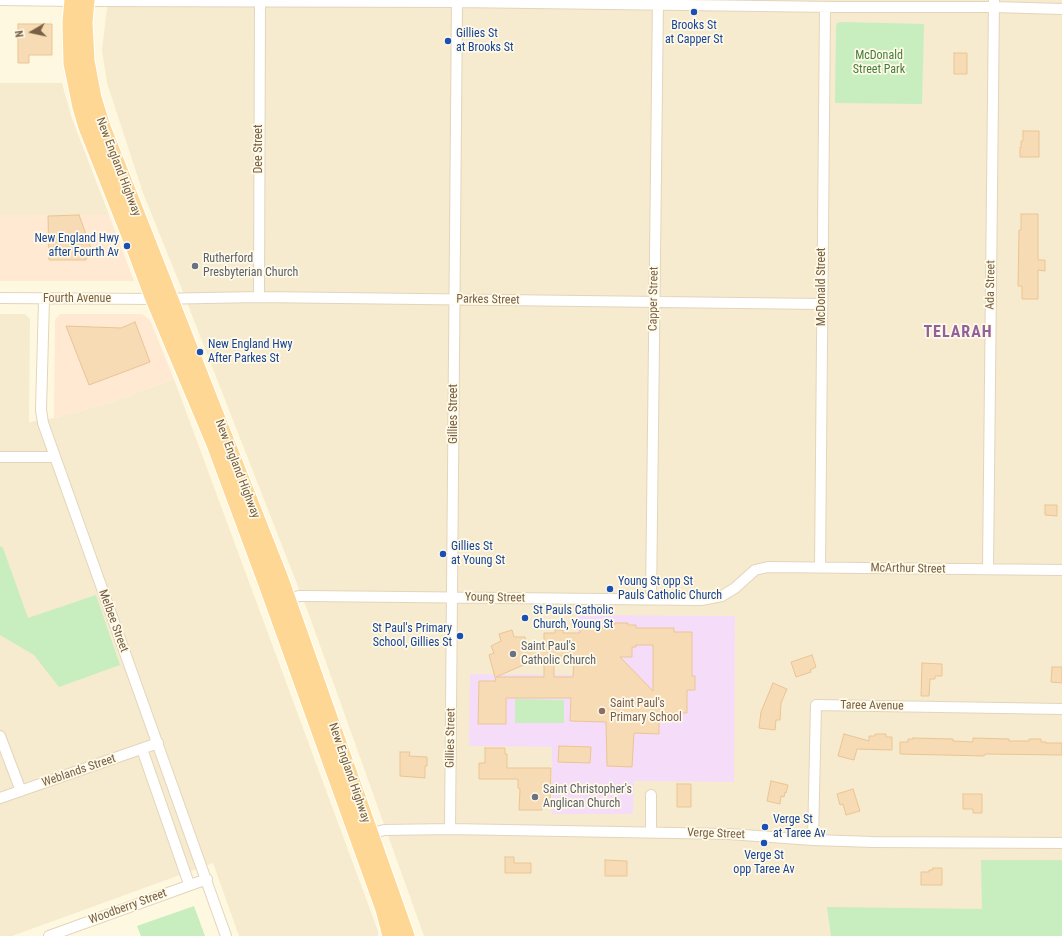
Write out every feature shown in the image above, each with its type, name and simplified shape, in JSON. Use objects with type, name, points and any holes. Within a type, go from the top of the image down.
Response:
[{"type":"highway","name":"New England Highway","points":[[80,0],[86,61],[92,98],[162,299],[280,579],[281,602],[382,902],[391,936]]},
{"type":"highway","name":"New England Highway","points":[[281,602],[371,834],[406,936]]},
{"type":"street","points":[[0,0],[658,2],[825,7],[994,3],[1062,9]]},
{"type":"street","name":"Dee Street","points":[[259,297],[260,0]]},
{"type":"street","name":"Gillies Street","points":[[450,829],[457,1]]},
{"type":"street","name":"Capper Street","points":[[651,599],[658,2]]},
{"type":"street","name":"Ada Street","points":[[988,569],[994,3]]},
{"type":"street","name":"McDonald Street","points":[[820,568],[823,354],[821,304],[825,7]]},
{"type":"street","name":"Parkes Street","points":[[162,299],[259,297],[821,304]]},
{"type":"street","name":"Fourth Avenue","points":[[0,298],[162,299]]},
{"type":"street","name":"Melbee Street","points":[[44,299],[41,410],[46,434],[207,879],[226,936]]},
{"type":"street","points":[[0,457],[55,457]]},
{"type":"street","name":"McArthur Street","points":[[755,570],[768,568],[820,568],[1062,570]]},
{"type":"street","name":"Young Street","points":[[281,602],[306,596],[701,600],[722,596],[735,588],[755,570]]},
{"type":"street","name":"Taree Avenue","points":[[813,840],[816,706],[1062,709]]},
{"type":"street","points":[[0,736],[21,791]]},
{"type":"street","name":"Weblands Street","points":[[0,798],[158,743]]},
{"type":"street","points":[[142,749],[190,884]]},
{"type":"street","points":[[651,795],[651,833]]},
{"type":"street","name":"Verge Street","points":[[371,834],[384,830],[450,829],[729,834],[813,840],[873,842],[1062,843]]},
{"type":"street","name":"Woodberry Street","points":[[49,936],[207,879]]},
{"type":"shaded area","points":[[108,0],[1062,0],[1062,936],[424,936],[308,612],[143,193],[107,83],[102,50]]},
{"type":"shaded area","points":[[0,83],[62,83],[71,116],[109,215],[0,215]]},
{"type":"shaded area","points":[[0,215],[109,215],[134,281],[0,281]]},
{"type":"shaded area","points":[[0,314],[25,314],[30,319],[29,422],[54,418],[112,402],[174,379],[378,931],[378,936],[239,936],[213,863],[12,936],[0,936]]},
{"type":"shaded area","points":[[60,314],[142,314],[150,320],[174,379],[112,402],[54,418],[55,320]]},
{"type":"shaded area","name":"Saint Paul's Primary School","points":[[577,615],[735,616],[734,782],[634,781],[633,814],[552,814],[552,747],[469,746],[470,674],[577,675]]},
{"type":"green space","name":"McDonald Street Park","points":[[837,23],[924,24],[922,104],[835,103],[836,27]]},
{"type":"green space","points":[[0,546],[3,548],[28,618],[96,595],[120,665],[59,687],[34,655],[0,635]]},
{"type":"green space","points":[[515,699],[564,700],[564,723],[515,723]]},
{"type":"green space","points":[[981,860],[1062,860],[1062,936],[831,936],[827,907],[982,909]]},
{"type":"green space","points":[[194,906],[205,936],[141,936],[137,926]]},
{"type":"building","points":[[18,24],[52,24],[52,55],[29,55],[29,63],[18,63]]},
{"type":"building","points":[[954,53],[967,53],[967,74],[954,74]]},
{"type":"building","points":[[1023,131],[1039,131],[1039,157],[1020,157]]},
{"type":"building","points":[[1021,214],[1038,214],[1038,260],[1045,260],[1045,271],[1038,270],[1038,299],[1022,299],[1022,286],[1018,286],[1019,230],[1021,230]]},
{"type":"building","points":[[79,215],[91,248],[86,260],[49,260],[48,216]]},
{"type":"building","points":[[135,322],[150,362],[89,385],[66,326],[121,328]]},
{"type":"building","points":[[1045,505],[1057,505],[1057,516],[1045,515]]},
{"type":"building","points":[[614,623],[628,623],[628,625],[636,625],[636,628],[674,628],[674,632],[692,632],[692,676],[695,676],[695,690],[687,690],[687,713],[659,713],[659,734],[634,733],[632,767],[607,766],[606,722],[570,721],[571,698],[506,698],[506,724],[478,724],[479,681],[496,681],[489,655],[494,653],[491,646],[501,641],[499,634],[512,630],[514,637],[525,637],[526,644],[544,642],[544,633],[555,633],[555,630],[563,630],[563,633],[580,633],[580,626],[606,627],[606,625],[614,625]],"holes":[[[636,645],[653,645],[653,691],[620,657],[632,657],[632,647],[636,647]],[[544,656],[544,677],[496,677]],[[554,656],[574,656],[573,677],[554,677]]]},
{"type":"building","points":[[812,655],[816,667],[810,670],[811,672],[796,677],[791,662]]},
{"type":"building","points":[[922,663],[942,664],[942,676],[935,676],[935,679],[930,679],[929,696],[921,696]]},
{"type":"building","points":[[1052,667],[1062,667],[1062,683],[1051,682]]},
{"type":"building","points":[[773,683],[787,689],[781,703],[780,720],[776,720],[775,730],[759,728],[761,712]]},
{"type":"building","points":[[844,734],[869,741],[869,736],[875,736],[875,734],[886,734],[886,737],[892,737],[892,750],[857,749],[854,760],[838,756]]},
{"type":"building","points":[[973,738],[1009,739],[1009,741],[1029,741],[1029,739],[1041,739],[1041,742],[1046,743],[1062,743],[1062,755],[985,754],[984,756],[900,754],[900,742],[908,742],[908,739],[953,739],[953,741],[973,742]]},
{"type":"building","points":[[559,746],[591,747],[590,763],[558,762]]},
{"type":"building","points":[[485,748],[505,748],[505,754],[507,754],[507,768],[551,768],[550,806],[542,806],[542,810],[519,810],[520,789],[518,788],[518,779],[479,779],[479,763],[485,763]]},
{"type":"building","points":[[400,752],[410,752],[409,756],[427,757],[425,778],[400,776]]},
{"type":"building","points":[[771,781],[788,785],[784,797],[781,796],[780,804],[767,801]]},
{"type":"building","points":[[677,784],[691,784],[691,807],[677,807]]},
{"type":"building","points":[[853,789],[860,811],[846,815],[843,804],[840,805],[837,794]]},
{"type":"building","points":[[963,794],[982,794],[982,813],[973,813],[973,809],[963,809]]},
{"type":"building","points":[[505,857],[514,857],[514,863],[531,863],[531,873],[505,873]]},
{"type":"building","points":[[605,860],[627,861],[627,876],[605,876]]},
{"type":"building","points":[[933,868],[942,868],[942,885],[921,885],[921,872],[929,872],[929,870],[933,870]]},
{"type":"place","name":"Brooks St at Capper St","points":[[694,12]]},
{"type":"place","name":"Gillies St at Brooks St","points":[[448,41]]},
{"type":"place","name":"New England Hwy after Fourth Av","points":[[127,246]]},
{"type":"place","name":"Rutherford Presbyterian Church","points":[[195,266]]},
{"type":"place","name":"New England Hwy After Parkes St","points":[[200,352]]},
{"type":"place","name":"Gillies St at Young St","points":[[443,554]]},
{"type":"place","name":"Young St opp St Pauls Catholic Church","points":[[610,589]]},
{"type":"place","name":"St Pauls Catholic Church, Young St","points":[[525,618]]},
{"type":"place","name":"St Paul's Primary School, Gillies St","points":[[460,636]]},
{"type":"place","name":"Saint Paul's Catholic Church","points":[[513,654]]},
{"type":"place","name":"Saint Paul's Primary School","points":[[602,711]]},
{"type":"place","name":"Saint Christopher's Anglican Church","points":[[535,797]]},
{"type":"place","name":"Verge St at Taree Av","points":[[765,827]]},
{"type":"place","name":"Verge St opp Taree Av","points":[[764,843]]},
{"type":"district","name":"TELARAH","points":[[958,333]]}]
